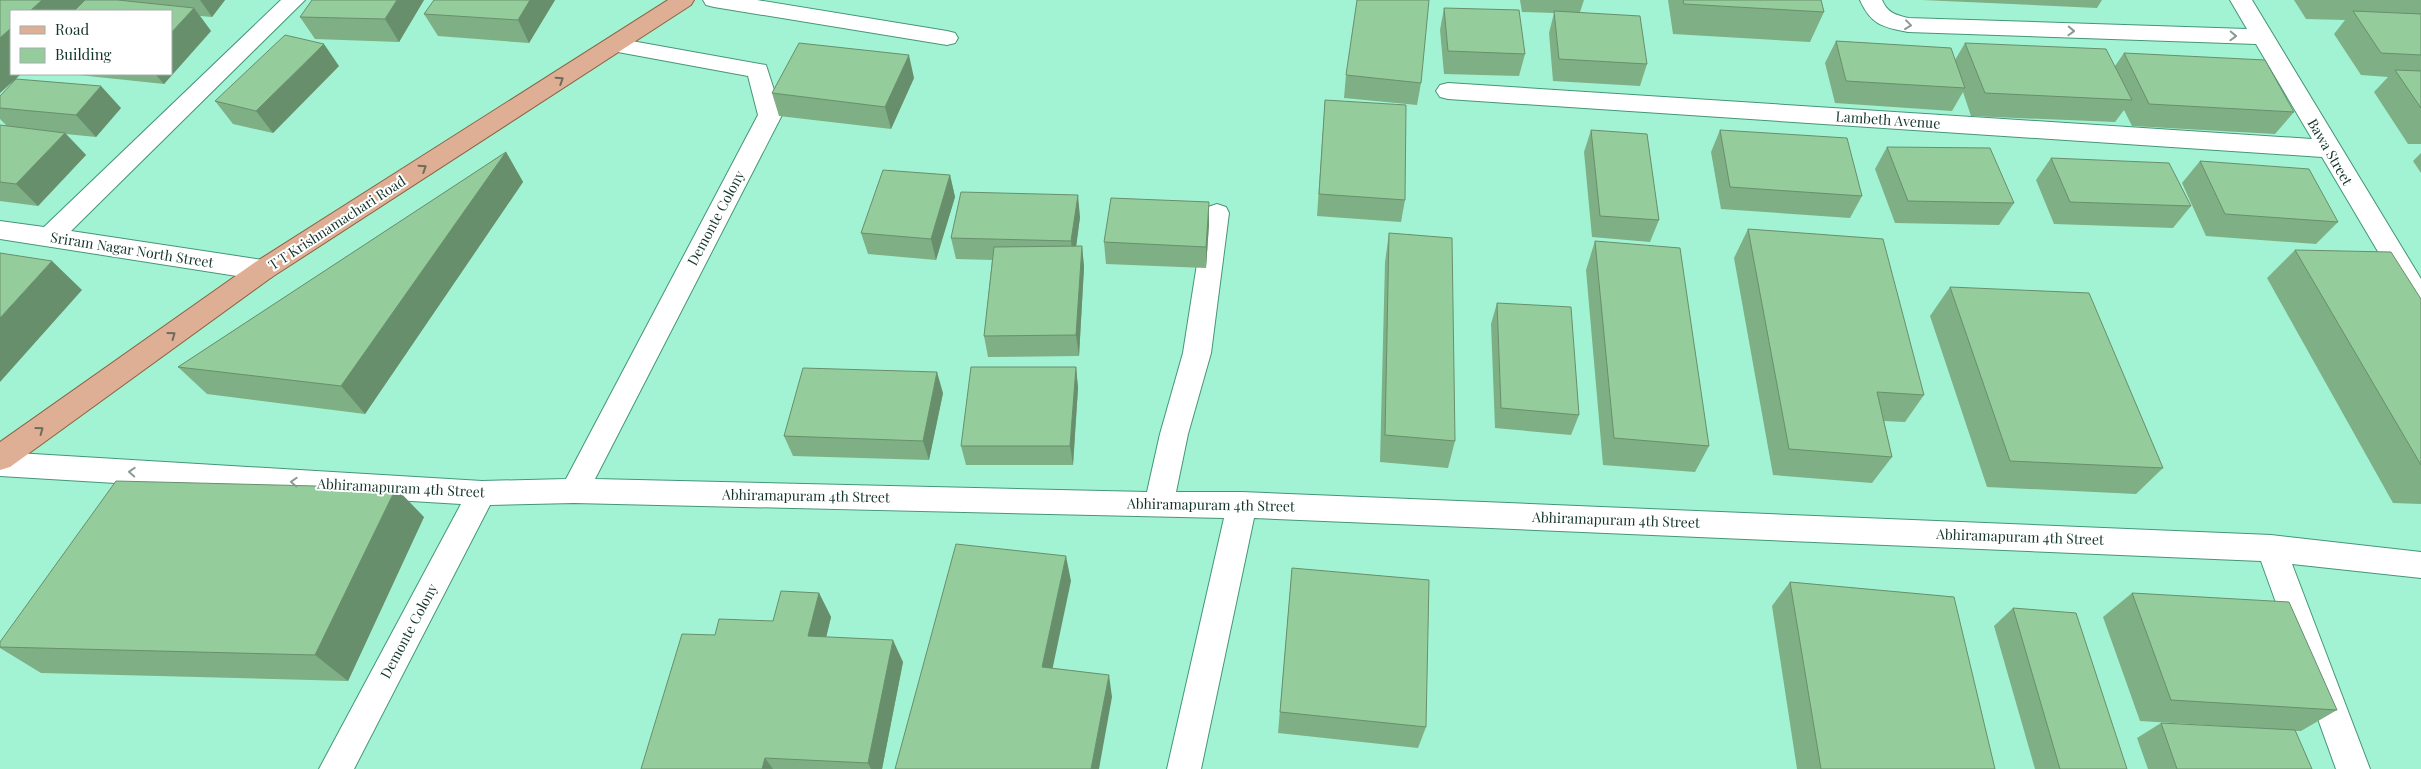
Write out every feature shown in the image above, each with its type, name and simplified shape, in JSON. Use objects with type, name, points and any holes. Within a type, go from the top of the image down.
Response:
[{"type":"main road","name":"T T Krishnamachari Road","points":[[0,458],[263,270],[683,0]]},
{"type":"street","points":[[49,238],[294,0]]},
{"type":"street","points":[[714,0],[947,38]]},
{"type":"street","points":[[1871,0],[1879,16],[1908,25],[2265,37]]},
{"type":"street","name":"Bawa Street","points":[[2241,0],[2265,37],[2328,149],[2421,302]]},
{"type":"street","name":"Demonte Colony","points":[[574,491],[770,115],[758,70],[615,45]]},
{"type":"street","name":"Lambeth Avenue","points":[[1448,91],[2328,149]]},
{"type":"street","points":[[1159,505],[1174,434],[1197,353],[1217,214]]},
{"type":"street","name":"Sriram Nagar North Street","points":[[0,230],[263,270]]},
{"type":"street","name":"Abhiramapuram 4th Street","points":[[0,464],[482,493],[574,491],[1159,505],[1242,505],[2271,548],[2421,565]]},
{"type":"street","name":"Demonte Colony","points":[[336,769],[482,493]]},
{"type":"street","points":[[1184,769],[1242,505]]},
{"type":"street","points":[[2271,548],[2353,769]]},
{"type":"building","points":[[0,0],[42,0],[31,10],[10,10],[10,29],[0,38]]},
{"type":"building","points":[[85,0],[118,0],[194,8],[172,32],[172,10],[75,10]]},
{"type":"building","points":[[312,0],[397,0],[385,19],[300,17]]},
{"type":"building","points":[[434,0],[530,0],[518,20],[424,14]]},
{"type":"building","points":[[1357,0],[1429,0],[1421,83],[1346,75]]},
{"type":"building","points":[[1683,0],[1821,0],[1824,12],[1684,4]]},
{"type":"building","points":[[1444,8],[1519,10],[1525,54],[1448,51]]},
{"type":"building","points":[[1554,11],[1640,16],[1647,64],[1559,59]]},
{"type":"building","points":[[2353,11],[2421,14],[2421,55],[2381,53]]},
{"type":"building","points":[[285,35],[324,44],[256,111],[215,101]]},
{"type":"building","points":[[1836,41],[1951,48],[1965,88],[1846,81]]},
{"type":"building","points":[[799,43],[909,55],[885,107],[772,93]]},
{"type":"building","points":[[1965,43],[2106,49],[2132,100],[1985,93]]},
{"type":"building","points":[[2124,53],[2265,60],[2294,112],[2149,104]]},
{"type":"building","points":[[2395,70],[2421,71],[2421,108]]},
{"type":"building","points":[[16,79],[101,86],[76,115],[0,108],[0,96]]},
{"type":"building","points":[[1325,100],[1406,105],[1405,200],[1319,194]]},
{"type":"building","points":[[0,125],[65,133],[16,184],[0,182]]},
{"type":"building","points":[[1591,130],[1647,134],[1659,220],[1600,216]]},
{"type":"building","points":[[1720,130],[1847,138],[1862,196],[1730,187]]},
{"type":"building","points":[[1887,147],[1990,148],[2014,203],[1908,201]]},
{"type":"building","points":[[506,152],[341,386],[178,367]]},
{"type":"building","points":[[2051,158],[2169,163],[2191,206],[2070,202]]},
{"type":"building","points":[[2200,161],[2309,169],[2338,222],[2225,214]]},
{"type":"building","points":[[883,170],[950,175],[931,239],[861,233]]},
{"type":"building","points":[[961,192],[1078,195],[1071,241],[951,238]]},
{"type":"building","points":[[1111,198],[1209,202],[1206,247],[1104,242]]},
{"type":"building","points":[[1748,229],[1883,239],[1924,395],[1877,392],[1892,457],[1789,449]]},
{"type":"building","points":[[1389,233],[1452,238],[1455,441],[1385,435]]},
{"type":"building","points":[[1595,241],[1680,248],[1709,446],[1614,438]]},
{"type":"building","points":[[1082,246],[1076,335],[984,336],[994,247]]},
{"type":"building","points":[[2295,250],[2391,252],[2421,299],[2421,465]]},
{"type":"building","points":[[0,253],[52,261],[0,318]]},
{"type":"building","points":[[1950,287],[2089,293],[2163,468],[2010,461]]},
{"type":"building","points":[[1497,303],[1571,307],[1579,415],[1501,408]]},
{"type":"building","points":[[971,367],[1076,367],[1070,446],[961,446]]},
{"type":"building","points":[[803,368],[937,372],[923,441],[784,436]]},
{"type":"building","points":[[116,481],[396,488],[315,655],[0,647],[0,642]]},
{"type":"building","points":[[956,544],[1066,556],[1042,667],[1109,675],[1091,769],[895,769]]},
{"type":"building","points":[[1292,568],[1429,580],[1426,727],[1280,712]]},
{"type":"building","points":[[1790,582],[1954,597],[1995,769],[1821,769]]},
{"type":"building","points":[[781,591],[819,593],[808,636],[893,640],[868,763],[765,758],[762,769],[641,769],[682,634],[715,635],[719,619],[773,621]]},
{"type":"building","points":[[2132,593],[2289,602],[2337,710],[2171,700]]},
{"type":"building","points":[[2013,608],[2076,613],[2127,769],[2060,769]]},
{"type":"building","points":[[2161,723],[2295,730],[2312,769],[2177,769]]}]
